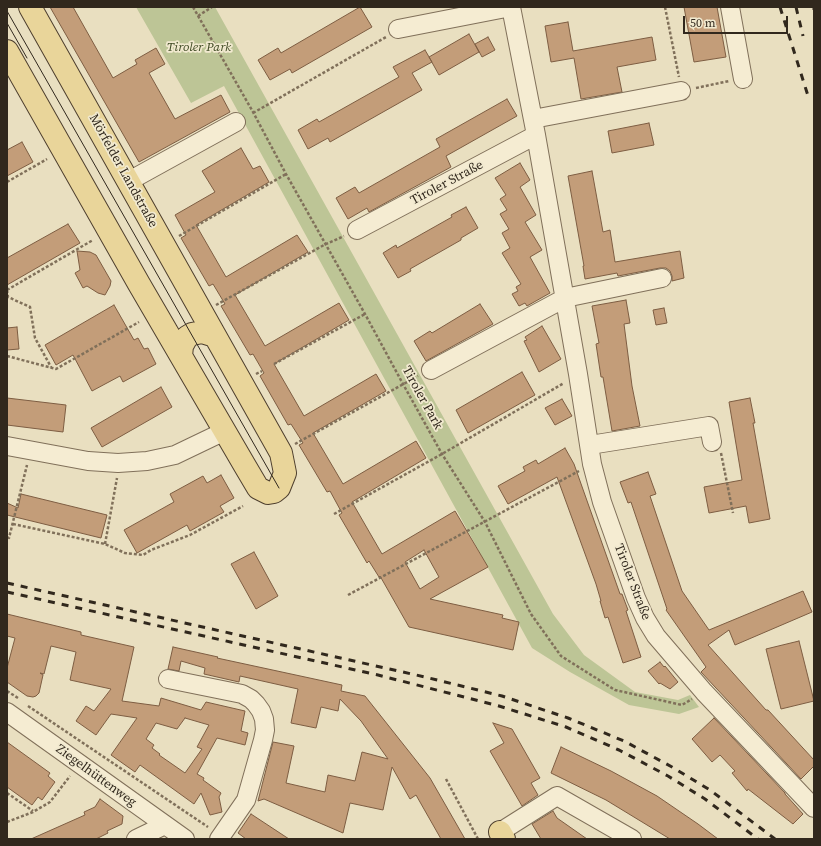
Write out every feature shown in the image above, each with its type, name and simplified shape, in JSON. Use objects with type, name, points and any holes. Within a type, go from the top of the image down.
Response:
[{"type":"main road","name":"Mörfelder Landstraße","points":[[7,51],[258,488],[268,493],[274,492],[279,488],[285,473],[282,454],[30,7]]},
{"type":"main road","points":[[181,356],[182,346],[187,338],[192,334],[202,332],[215,336]]},
{"type":"street","name":"Tiroler Straße","points":[[398,29],[511,7],[578,374],[592,464],[602,502],[636,598],[645,618],[656,636],[704,692],[814,808]]},
{"type":"street","points":[[730,7],[743,79]]},
{"type":"street","points":[[534,127],[681,91]]},
{"type":"street","points":[[129,181],[236,122]]},
{"type":"street","name":"Tiroler Straße","points":[[357,230],[534,127]]},
{"type":"street","points":[[431,370],[564,298],[662,278]]},
{"type":"street","points":[[590,445],[709,426],[712,442]]},
{"type":"street","points":[[7,446],[88,461],[120,463],[147,461],[175,455],[225,432]]},
{"type":"street","points":[[168,679],[242,694],[256,704],[262,715],[265,730],[246,800],[220,838]]},
{"type":"street","name":"Ziegelhüttenweg","points":[[13,705],[79,764],[185,839]]},
{"type":"street","points":[[502,835],[556,796],[632,839]]},
{"type":"street","points":[[136,839],[165,825]]},
{"type":"path","name":"Tiroler Park","points":[[193,7],[253,112],[324,244],[365,314],[442,454],[485,522],[531,614],[561,656],[615,690],[682,705],[704,692]]},
{"type":"path","points":[[198,16],[212,7]]},
{"type":"path","points":[[665,7],[681,91],[743,79]]},
{"type":"path","points":[[253,112],[398,29]]},
{"type":"path","points":[[7,182],[47,159]]},
{"type":"path","points":[[176,237],[286,174]]},
{"type":"path","points":[[216,305],[324,244],[357,230]]},
{"type":"path","points":[[51,368],[35,338],[30,307],[8,297],[7,290],[93,240]]},
{"type":"path","points":[[274,364],[365,314]]},
{"type":"path","points":[[7,356],[56,369],[139,322]]},
{"type":"path","points":[[295,444],[431,370]]},
{"type":"path","points":[[255,374],[262,371]]},
{"type":"path","points":[[334,514],[442,454],[578,374]]},
{"type":"path","points":[[712,442],[719,443],[733,513]]},
{"type":"path","points":[[7,537],[9,538],[13,524],[31,450]]},
{"type":"path","points":[[106,544],[120,463]]},
{"type":"path","points":[[348,595],[592,464]]},
{"type":"path","points":[[13,524],[106,544],[125,553],[143,554],[190,535],[243,506]]},
{"type":"path","points":[[7,691],[13,705]]},
{"type":"path","points":[[24,703],[220,838]]},
{"type":"path","points":[[7,822],[33,812],[50,802],[79,764]]},
{"type":"path","points":[[446,779],[478,839]]},
{"type":"path","points":[[7,793],[33,812]]},
{"type":"green space","name":"Tiroler Park","points":[[136,7],[215,7],[553,614],[584,655],[635,692],[678,700],[690,695],[699,707],[679,714],[629,705],[570,672],[532,648],[224,86],[191,103]]},
{"type":"building","points":[[50,7],[73,7],[113,78],[137,64],[135,60],[156,48],[165,64],[149,73],[175,119],[221,95],[230,112],[139,162]]},
{"type":"building","points":[[360,7],[372,27],[292,73],[290,69],[270,80],[258,60],[278,48],[281,53]]},
{"type":"building","points":[[684,7],[717,7],[726,57],[694,62]]},
{"type":"building","points":[[568,22],[573,51],[652,37],[656,60],[617,67],[622,92],[581,99],[574,58],[551,62],[545,26]]},
{"type":"building","points":[[469,34],[479,52],[439,75],[429,57]]},
{"type":"building","points":[[488,37],[495,50],[482,57],[475,44]]},
{"type":"building","points":[[425,50],[432,62],[412,73],[422,90],[330,142],[328,138],[308,149],[298,130],[317,119],[319,122],[399,77],[393,67]]},
{"type":"building","points":[[507,99],[517,116],[446,156],[451,167],[369,212],[367,208],[348,219],[336,198],[355,187],[359,193],[440,147],[436,139]]},
{"type":"building","points":[[649,123],[654,145],[612,153],[608,131]]},
{"type":"building","points":[[22,142],[33,162],[7,176],[7,150]]},
{"type":"building","points":[[241,148],[253,169],[260,166],[269,182],[196,225],[226,277],[297,235],[308,252],[235,295],[265,346],[339,303],[349,320],[274,364],[304,416],[376,374],[386,391],[313,433],[343,484],[416,441],[426,458],[352,502],[382,554],[455,511],[488,567],[430,599],[503,615],[502,618],[519,622],[513,650],[409,627],[380,576],[379,577],[369,561],[367,563],[339,515],[342,513],[330,491],[327,492],[299,445],[303,443],[291,424],[288,425],[260,376],[264,373],[253,354],[250,355],[221,306],[225,304],[213,284],[209,286],[181,238],[186,235],[175,215],[215,192],[202,171]],"holes":[[[424,550],[439,577],[420,589],[405,562]]]},
{"type":"building","points":[[520,163],[530,180],[520,187],[536,215],[525,222],[542,250],[530,257],[550,293],[527,306],[525,303],[519,306],[512,294],[518,291],[516,287],[521,284],[502,253],[510,248],[502,233],[509,229],[500,214],[507,210],[500,199],[506,195],[495,178]]},
{"type":"building","points":[[592,171],[603,232],[610,230],[615,262],[680,251],[684,278],[672,281],[670,271],[666,268],[660,268],[618,276],[617,273],[585,279],[568,176]]},
{"type":"building","points":[[466,207],[478,228],[461,238],[461,240],[410,269],[411,271],[398,278],[383,253],[396,245],[397,248],[452,217],[451,215]]},
{"type":"building","points":[[68,224],[80,243],[7,285],[7,258]]},
{"type":"building","points":[[77,251],[90,252],[96,255],[111,281],[105,295],[98,293],[87,286],[83,288],[75,273],[80,270]]},
{"type":"building","points":[[626,300],[630,323],[624,324],[632,386],[640,426],[612,431],[603,377],[601,377],[596,344],[599,343],[592,306]]},
{"type":"building","points":[[480,304],[493,324],[426,361],[414,341],[430,331],[432,333]]},
{"type":"building","points":[[114,305],[134,340],[138,338],[144,349],[148,348],[156,364],[123,382],[120,376],[92,391],[73,355],[56,365],[45,345]]},
{"type":"building","points":[[664,308],[667,323],[656,325],[653,310]]},
{"type":"building","points":[[542,326],[561,359],[539,372],[524,341],[527,340],[525,337]]},
{"type":"building","points":[[17,327],[19,349],[7,350],[7,328]]},
{"type":"building","points":[[522,372],[535,395],[468,433],[456,410]]},
{"type":"building","points":[[161,387],[172,407],[102,447],[91,428]]},
{"type":"building","points":[[7,398],[66,405],[63,432],[7,425]]},
{"type":"building","points":[[750,398],[770,519],[749,523],[746,506],[709,513],[704,487],[742,480],[729,402]]},
{"type":"building","points":[[562,399],[572,416],[555,425],[545,408]]},
{"type":"building","points":[[565,448],[574,464],[620,594],[622,594],[628,610],[626,611],[641,657],[623,663],[608,617],[605,618],[596,584],[557,477],[508,504],[498,486],[525,471],[523,467],[536,460],[538,464]]},
{"type":"building","points":[[648,472],[656,494],[650,496],[682,591],[709,630],[803,591],[812,612],[735,645],[729,630],[708,645],[766,710],[768,710],[814,760],[814,766],[801,779],[701,672],[706,667],[666,610],[667,609],[631,502],[628,503],[620,482]]},
{"type":"building","points":[[221,475],[234,498],[220,506],[224,512],[190,531],[187,525],[137,553],[124,530],[174,502],[170,494],[203,476],[207,483]]},
{"type":"building","points":[[21,494],[107,515],[101,538],[7,515],[7,503],[18,508]]},
{"type":"building","points":[[254,552],[278,596],[256,609],[231,564]]},
{"type":"building","points":[[7,614],[81,632],[81,635],[134,647],[122,701],[159,706],[161,698],[201,710],[206,702],[245,711],[241,731],[248,733],[245,745],[217,738],[197,774],[204,778],[203,780],[221,793],[219,797],[222,812],[210,815],[201,793],[194,804],[140,765],[135,772],[111,755],[137,718],[111,714],[96,735],[76,721],[86,706],[94,711],[111,689],[70,680],[76,652],[51,646],[44,674],[40,673],[43,675],[39,693],[36,696],[27,696],[7,682],[7,668],[15,638],[7,636]],"holes":[[[185,718],[209,725],[197,747],[202,749],[185,773],[159,755],[160,754],[152,748],[154,745],[146,739],[156,723],[177,729]]]},
{"type":"building","points":[[799,641],[814,701],[781,709],[766,649]]},
{"type":"building","points":[[173,647],[342,685],[341,691],[365,696],[430,778],[465,839],[441,839],[416,795],[410,799],[392,767],[383,810],[350,803],[343,833],[264,799],[258,801],[273,742],[294,746],[286,783],[325,792],[328,775],[355,781],[362,752],[388,759],[361,721],[340,699],[338,711],[321,707],[316,728],[291,723],[298,689],[240,676],[239,682],[204,674],[205,668],[181,661],[179,671],[168,669]]},
{"type":"building","points":[[660,662],[678,682],[670,689],[660,683],[659,684],[648,671]]},
{"type":"building","points":[[714,718],[803,814],[793,824],[748,789],[747,791],[732,773],[735,771],[720,755],[712,762],[692,739]]},
{"type":"building","points":[[493,723],[512,729],[540,778],[531,783],[538,795],[522,806],[490,751],[504,743]]},
{"type":"building","points":[[7,742],[50,773],[48,776],[55,782],[42,800],[38,797],[32,805],[7,787]]},
{"type":"building","points":[[561,747],[611,771],[657,796],[718,839],[670,839],[606,800],[551,773]]},
{"type":"building","points":[[100,799],[123,816],[122,824],[107,831],[108,833],[96,839],[31,839],[85,815],[84,812],[95,807]]},
{"type":"building","points":[[553,811],[557,818],[587,839],[541,839],[532,824]]},
{"type":"building","points":[[251,814],[289,839],[246,839],[238,833]]},
{"type":"tram line","points":[[7,11],[279,488]]},
{"type":"tram line","points":[[7,23],[27,58]]},
{"type":"railway","points":[[780,7],[809,99]]},
{"type":"railway","points":[[796,7],[803,36]]},
{"type":"railway","points":[[7,583],[425,677],[502,696],[568,718],[624,741],[710,790],[775,839]]},
{"type":"railway","points":[[7,592],[378,675],[499,706],[566,727],[619,750],[668,776],[705,799],[758,839]]}]
